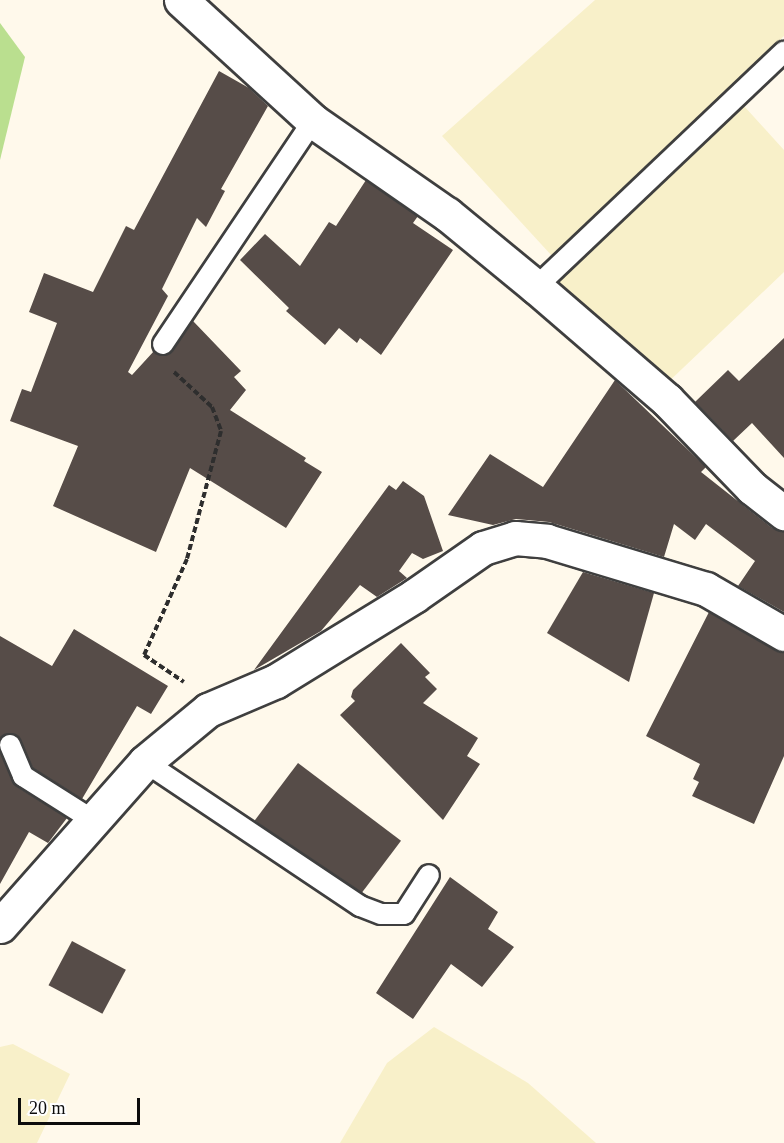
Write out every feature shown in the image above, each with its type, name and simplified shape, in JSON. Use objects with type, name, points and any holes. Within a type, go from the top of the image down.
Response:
[{"type":"street","points":[[181,0],[313,121],[447,214],[536,287],[667,400],[752,488],[784,513]]},
{"type":"street","points":[[0,926],[91,819],[146,762],[208,710],[276,681],[414,596],[483,548],[514,538],[547,541],[706,589],[784,634]]},
{"type":"lane","points":[[536,287],[784,52]]},
{"type":"lane","points":[[163,344],[313,121]]},
{"type":"lane","points":[[9,745],[23,776],[91,819]]},
{"type":"lane","points":[[146,762],[360,906],[381,914],[404,914],[429,875]]},
{"type":"path","points":[[163,344],[167,366],[212,407],[221,431],[187,559],[144,655],[183,682],[208,710]]},
{"type":"shaded area","points":[[595,0],[784,0],[784,36],[552,256],[442,136]]},
{"type":"shaded area","points":[[744,106],[784,150],[784,272],[663,387],[557,282]]},
{"type":"shaded area","points":[[434,1027],[528,1083],[596,1143],[340,1143],[387,1063]]},
{"type":"shaded area","points":[[13,1044],[70,1074],[37,1143],[0,1143],[0,1047]]},
{"type":"green space","points":[[0,23],[25,57],[0,160]]},
{"type":"building","points":[[219,71],[249,88],[268,106],[221,189],[225,191],[206,227],[197,218],[162,289],[168,296],[128,372],[132,375],[154,351],[169,354],[193,321],[241,371],[234,377],[246,390],[230,410],[306,458],[304,461],[322,472],[286,528],[190,468],[156,552],[53,506],[78,446],[10,421],[22,389],[31,392],[57,323],[29,312],[44,273],[93,292],[126,226],[134,230]]},
{"type":"building","points":[[366,180],[418,216],[413,223],[453,250],[381,355],[360,338],[357,343],[339,328],[325,345],[286,311],[289,308],[240,260],[265,234],[300,266],[329,222],[336,226]]},
{"type":"building","points":[[784,338],[784,458],[752,423],[733,441],[695,402],[728,370],[739,381]]},
{"type":"building","points":[[615,380],[706,467],[701,472],[772,528],[784,531],[784,612],[738,586],[755,561],[706,524],[695,540],[674,524],[664,557],[549,522],[516,519],[493,525],[448,515],[490,454],[543,487]]},
{"type":"building","points":[[403,481],[424,496],[443,551],[423,559],[412,553],[399,571],[407,578],[377,597],[360,585],[321,631],[254,670],[389,485],[396,490]]},
{"type":"building","points":[[583,572],[654,593],[629,682],[547,633]]},
{"type":"building","points":[[709,612],[784,653],[784,756],[754,824],[692,796],[699,782],[693,779],[700,764],[646,736]]},
{"type":"building","points":[[74,629],[168,686],[151,714],[137,706],[82,799],[33,768],[17,735],[6,734],[0,739],[0,636],[52,666]]},
{"type":"building","points":[[401,643],[430,673],[425,677],[437,689],[423,703],[478,738],[467,756],[480,764],[443,820],[340,715],[355,701],[351,697],[353,690]]},
{"type":"building","points":[[0,752],[16,786],[67,818],[48,843],[29,832],[0,884]]},
{"type":"building","points":[[298,763],[401,841],[358,898],[255,821]]},
{"type":"building","points":[[450,877],[498,912],[488,929],[514,947],[482,987],[451,964],[413,1019],[376,993]]},
{"type":"building","points":[[72,941],[126,970],[102,1014],[49,985]]}]
